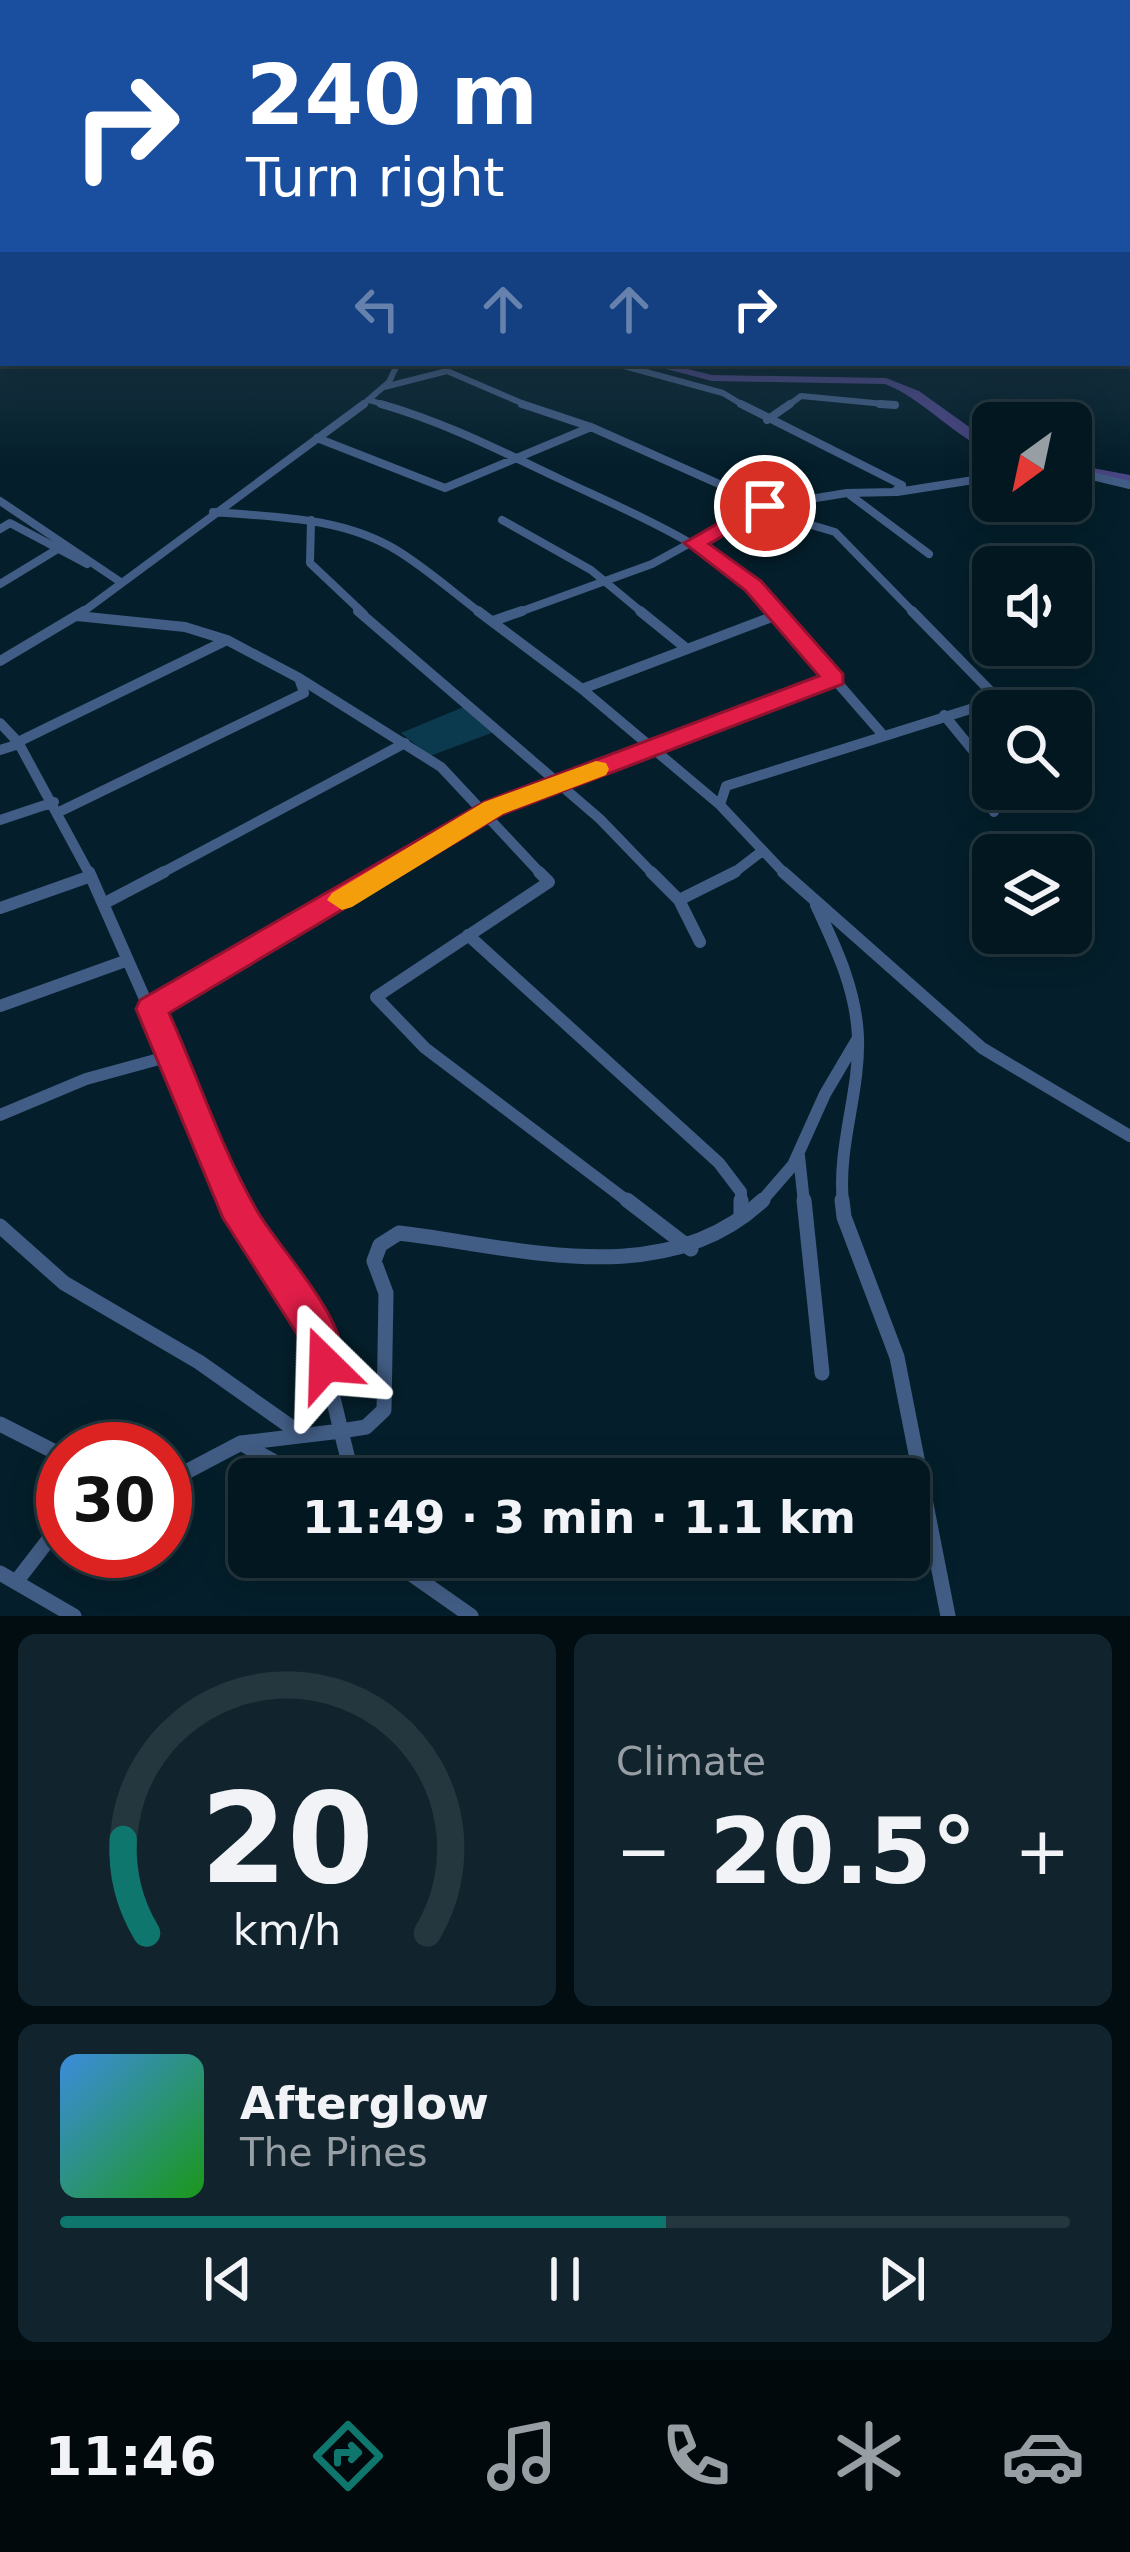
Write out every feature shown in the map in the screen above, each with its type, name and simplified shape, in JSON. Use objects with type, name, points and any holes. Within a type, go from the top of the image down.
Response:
[{"type":"street","points":[[0,661],[77,616],[369,400],[396,366]]},
{"type":"street","points":[[625,366],[708,387],[767,420],[894,478],[902,485],[894,491]]},
{"type":"street","points":[[383,387],[394,388],[446,371],[460,373],[520,403],[591,427],[728,488],[754,508],[836,532],[999,700],[726,786],[720,805]]},
{"type":"street","points":[[767,420],[801,396],[895,405]]},
{"type":"street","points":[[369,400],[430,418],[694,543],[753,586],[884,735]]},
{"type":"street","points":[[317,438],[445,488],[591,427]]},
{"type":"street","points":[[1092,476],[1130,485]]},
{"type":"street","points":[[493,621],[694,543],[754,508],[972,480]]},
{"type":"street","points":[[847,493],[929,554]]},
{"type":"street","points":[[0,501],[119,581]]},
{"type":"street","points":[[213,512],[311,520],[398,550],[651,745],[720,805],[760,852],[982,1048],[1130,1136]]},
{"type":"street","points":[[311,520],[310,563],[353,608],[372,618],[556,786],[600,819],[680,900],[700,942]]},
{"type":"street","points":[[502,520],[606,581],[687,649]]},
{"type":"street","points":[[0,529],[10,524],[104,570]]},
{"type":"street","points":[[0,584],[56,550]]},
{"type":"street","points":[[581,688],[777,615]]},
{"type":"street","points":[[77,616],[185,626],[226,640],[405,742],[441,767],[487,813],[549,882],[376,998],[425,1048],[597,1174],[691,1250]]},
{"type":"street","points":[[0,750],[226,640]]},
{"type":"street","points":[[0,820],[56,807],[304,693],[298,679]]},
{"type":"street","points":[[152,1009],[487,813],[651,745],[835,679]]},
{"type":"street","points":[[944,715],[972,750]]},
{"type":"street","points":[[0,723],[18,743],[91,876],[242,1218],[317,1331],[348,1458]]},
{"type":"street","points":[[103,904],[405,742]]},
{"type":"street","points":[[680,900],[732,874],[760,852]]},
{"type":"street","points":[[0,908],[91,876]]},
{"type":"street","points":[[814,901],[847,970],[858,1037],[841,1176],[844,1217],[896,1357],[948,1616]]},
{"type":"street","points":[[468,935],[719,1163],[741,1192],[741,1217]]},
{"type":"street","points":[[0,1006],[128,960]]},
{"type":"street","points":[[192,1469],[241,1443],[366,1427],[384,1410],[386,1293],[374,1261],[380,1245],[399,1233],[568,1256],[649,1257],[691,1250],[779,1185],[799,1156],[823,1098],[858,1037]]},
{"type":"street","points":[[0,1115],[86,1079],[170,1056]]},
{"type":"street","points":[[799,1156],[822,1373]]},
{"type":"street","points":[[0,1226],[26,1254],[74,1291],[114,1318],[186,1354],[301,1433]]},
{"type":"street","points":[[0,1424],[36,1442]]},
{"type":"street","points":[[241,1443],[268,1458]]},
{"type":"street","points":[[36,1548],[8,1577],[74,1616]]},
{"type":"street","points":[[416,1578],[471,1616]]},
{"type":"shaded area","points":[[466,706],[494,732],[430,756],[401,733]]},
{"type":"waterway","points":[[662,366],[712,378],[886,381],[915,394],[972,436]]},
{"type":"waterway","points":[[1092,472],[1130,479]]},
{"type":"slow traffic","points":[[342,900],[494,808],[596,769]]},
{"type":"route","points":[[325,1364],[317,1331],[242,1218],[152,1009],[494,808],[835,679],[753,586],[694,543],[765,506]]}]
